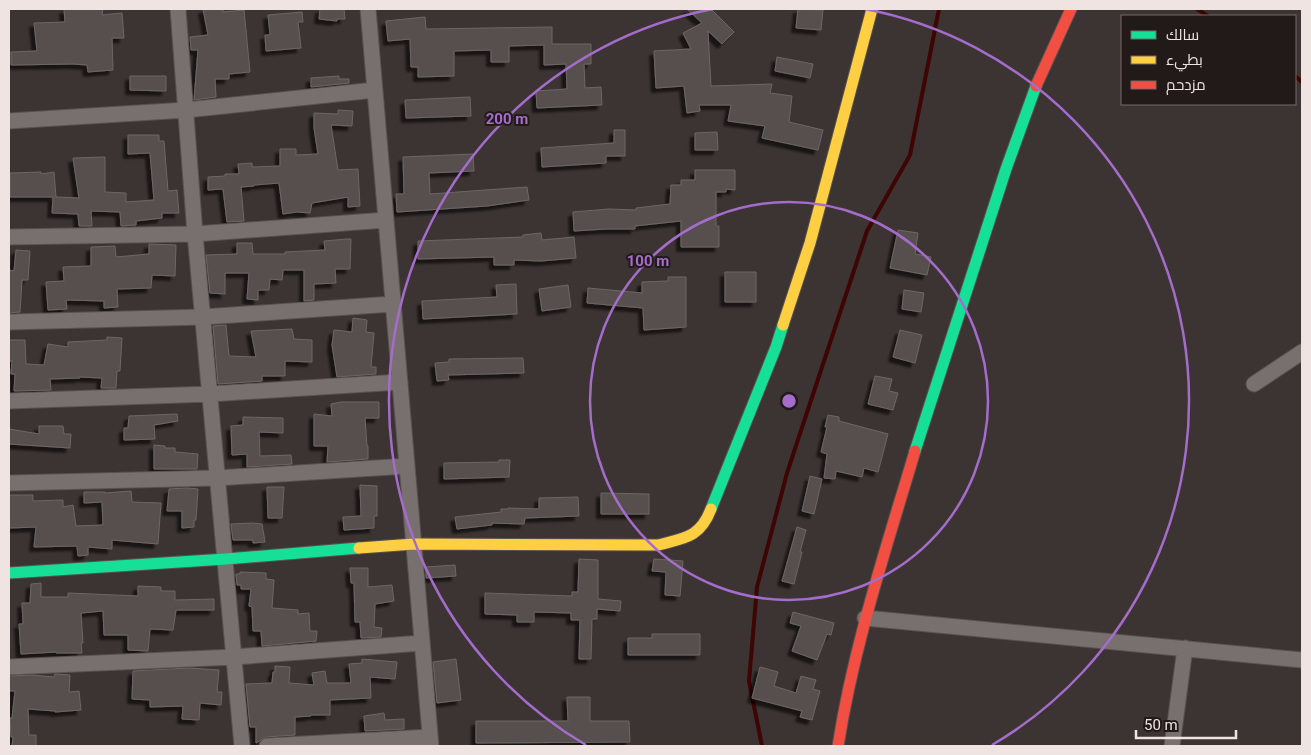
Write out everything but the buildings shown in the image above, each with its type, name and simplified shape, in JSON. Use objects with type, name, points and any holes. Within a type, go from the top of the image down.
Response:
[{"type":"street","points":[[178,9],[195,234],[242,746]]},
{"type":"street","points":[[267,746],[430,742],[368,9]]},
{"type":"street","points":[[9,574],[414,544],[658,545],[690,537],[707,520],[776,347],[810,243],[872,9]]},
{"type":"street","points":[[838,746],[846,695],[865,618],[921,431],[1006,169],[1040,76],[1071,9]]},
{"type":"street","points":[[9,121],[186,110],[375,90]]},
{"type":"street","points":[[9,237],[195,234],[386,220]]},
{"type":"street","points":[[9,322],[203,317],[393,304]]},
{"type":"street","points":[[1254,384],[1302,352]]},
{"type":"street","points":[[9,401],[210,394],[400,382]]},
{"type":"street","points":[[9,483],[217,478],[407,466]]},
{"type":"street","points":[[865,618],[1302,660]]},
{"type":"street","points":[[9,667],[234,657],[422,643]]},
{"type":"street","points":[[1172,746],[1186,648]]},
{"type":"waterway","points":[[762,746],[749,681],[757,587],[787,473],[867,231],[910,155],[939,9]]},
{"type":"waterway","points":[[1197,9],[1206,15]]},
{"type":"waterway","points":[[1296,77],[1302,82]]},
{"type":"traffic: fast","points":[[915,451],[1006,169],[1036,86]]},
{"type":"traffic: fast","points":[[711,509],[783,325]]},
{"type":"traffic: fast","points":[[9,573],[359,548]]},
{"type":"traffic: slow","points":[[783,325],[810,243],[872,9]]},
{"type":"traffic: slow","points":[[359,548],[414,544],[658,545],[683,538],[696,531],[707,519],[711,509]]},
{"type":"traffic: jam","points":[[1036,86],[1071,9]]},
{"type":"traffic: jam","points":[[838,746],[862,634],[915,451]]}]
